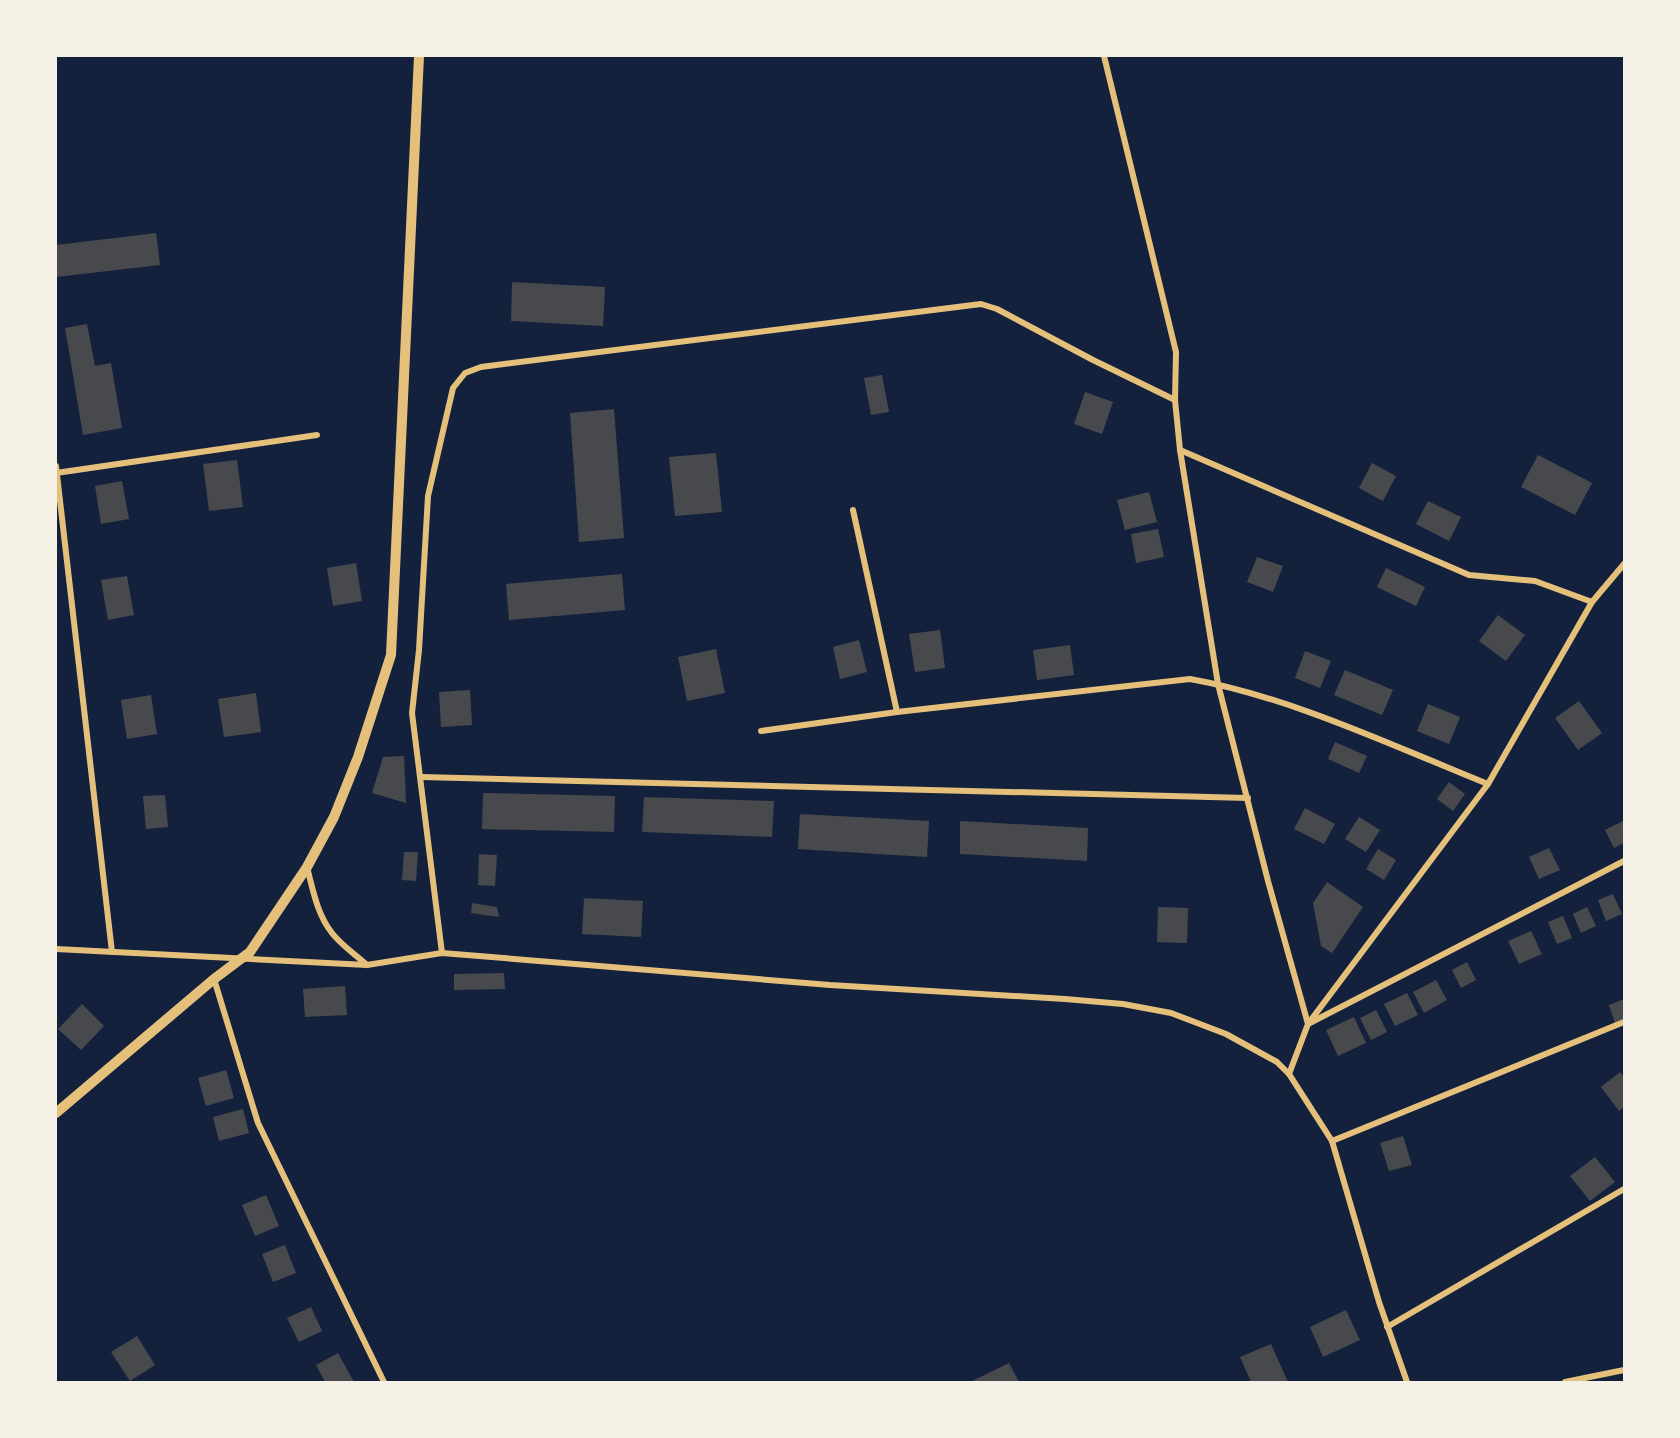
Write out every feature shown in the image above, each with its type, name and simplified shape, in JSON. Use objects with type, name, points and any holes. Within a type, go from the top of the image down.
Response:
[{"type":"street","points":[[56,1113],[214,979],[250,952],[307,867],[334,817],[358,757],[391,655],[419,56]]},
{"type":"street","points":[[1104,56],[1176,352],[1175,400],[1180,450],[1218,684],[1268,881],[1308,1024]]},
{"type":"street","points":[[442,953],[412,713],[419,650],[429,496],[453,388],[465,373],[481,367],[981,304],[997,309],[1175,400]]},
{"type":"street","points":[[112,951],[56,470],[316,435]]},
{"type":"street","points":[[1180,450],[1469,575],[1535,581],[1592,602]]},
{"type":"street","points":[[853,510],[897,712]]},
{"type":"street","points":[[1289,1074],[1308,1024],[1488,784],[1592,602],[1624,564]]},
{"type":"street","points":[[761,731],[897,712],[1190,679],[1218,684],[1313,714],[1488,784]]},
{"type":"street","points":[[421,777],[1248,798]]},
{"type":"street","points":[[1308,1024],[1624,861]]},
{"type":"street","points":[[307,867],[324,923],[333,935],[367,965]]},
{"type":"street","points":[[56,949],[367,965],[442,953],[830,985],[1123,1004],[1171,1013],[1226,1034],[1276,1062],[1289,1074],[1332,1141],[1387,1327],[1407,1383]]},
{"type":"street","points":[[214,979],[258,1123],[384,1383]]},
{"type":"street","points":[[1332,1141],[1624,1022]]},
{"type":"street","points":[[1387,1327],[1624,1189]]},
{"type":"street","points":[[1565,1383],[1624,1370]]},
{"type":"building","points":[[156,233],[160,265],[56,277],[56,245]]},
{"type":"building","points":[[512,282],[605,287],[603,326],[511,321]]},
{"type":"building","points":[[87,324],[95,366],[111,363],[122,428],[83,435],[65,328]]},
{"type":"building","points":[[882,375],[889,412],[871,415],[864,378]]},
{"type":"building","points":[[1085,392],[1113,402],[1102,434],[1074,424]]},
{"type":"building","points":[[614,409],[624,538],[579,542],[570,413]]},
{"type":"building","points":[[716,453],[722,512],[675,516],[669,457]]},
{"type":"building","points":[[1538,455],[1592,483],[1575,515],[1521,487]]},
{"type":"building","points":[[237,460],[243,507],[209,511],[203,464]]},
{"type":"building","points":[[1372,463],[1396,476],[1383,501],[1359,488]]},
{"type":"building","points":[[122,481],[129,519],[101,524],[95,486]]},
{"type":"building","points":[[1149,492],[1157,522],[1125,530],[1117,500]]},
{"type":"building","points":[[1428,501],[1461,517],[1449,541],[1416,524]]},
{"type":"building","points":[[1158,529],[1164,557],[1136,563],[1131,534]]},
{"type":"building","points":[[1257,557],[1283,566],[1273,592],[1247,582]]},
{"type":"building","points":[[356,563],[362,601],[333,606],[327,568]]},
{"type":"building","points":[[1386,568],[1425,587],[1416,606],[1377,587]]},
{"type":"building","points":[[622,574],[625,610],[509,620],[506,584]]},
{"type":"building","points":[[127,576],[134,615],[108,620],[101,580]]},
{"type":"building","points":[[1498,615],[1525,635],[1506,661],[1479,641]]},
{"type":"building","points":[[940,630],[945,668],[915,672],[909,634]]},
{"type":"building","points":[[859,640],[867,672],[840,679],[833,647]]},
{"type":"building","points":[[1070,645],[1074,675],[1037,680],[1033,650]]},
{"type":"building","points":[[716,649],[725,693],[687,701],[678,657]]},
{"type":"building","points":[[1305,651],[1331,661],[1320,688],[1295,678]]},
{"type":"building","points":[[1345,670],[1393,690],[1382,715],[1334,695]]},
{"type":"building","points":[[470,690],[472,725],[441,727],[439,692]]},
{"type":"building","points":[[256,693],[261,732],[224,737],[218,699]]},
{"type":"building","points":[[151,695],[157,734],[127,739],[121,700]]},
{"type":"building","points":[[1579,701],[1602,733],[1578,750],[1555,718]]},
{"type":"building","points":[[1428,704],[1460,717],[1449,744],[1417,731]]},
{"type":"building","points":[[1335,742],[1367,756],[1359,773],[1328,759]]},
{"type":"building","points":[[404,756],[406,803],[372,793],[383,757]]},
{"type":"building","points":[[1449,782],[1465,794],[1453,811],[1437,799]]},
{"type":"building","points":[[483,793],[615,796],[614,832],[482,829]]},
{"type":"building","points":[[165,795],[168,827],[146,829],[143,796]]},
{"type":"building","points":[[644,797],[774,801],[772,837],[642,832]]},
{"type":"building","points":[[1305,808],[1335,824],[1324,844],[1294,829]]},
{"type":"building","points":[[800,814],[929,821],[927,857],[798,849]]},
{"type":"building","points":[[1359,817],[1380,830],[1366,852],[1345,839]]},
{"type":"building","points":[[960,821],[1088,828],[1087,861],[960,854]]},
{"type":"building","points":[[1623,821],[1624,843],[1614,848],[1605,830]]},
{"type":"building","points":[[1549,848],[1560,870],[1539,879],[1529,857]]},
{"type":"building","points":[[1378,849],[1396,860],[1384,880],[1366,869]]},
{"type":"building","points":[[404,852],[418,852],[416,881],[402,880]]},
{"type":"building","points":[[479,854],[497,855],[495,886],[478,885]]},
{"type":"building","points":[[1327,882],[1363,907],[1332,953],[1321,946],[1313,903]]},
{"type":"building","points":[[1613,894],[1622,914],[1606,921],[1598,900]]},
{"type":"building","points":[[584,898],[643,901],[641,937],[582,934]]},
{"type":"building","points":[[472,903],[497,907],[499,917],[471,913]]},
{"type":"building","points":[[1158,907],[1188,908],[1187,943],[1157,942]]},
{"type":"building","points":[[1587,907],[1596,926],[1581,933],[1573,914]]},
{"type":"building","points":[[1563,916],[1572,938],[1557,944],[1548,922]]},
{"type":"building","points":[[1531,931],[1542,954],[1519,964],[1508,941]]},
{"type":"building","points":[[1467,962],[1476,980],[1461,988],[1452,970]]},
{"type":"building","points":[[504,973],[505,989],[454,990],[454,974]]},
{"type":"building","points":[[1436,980],[1447,1000],[1424,1013],[1413,992]]},
{"type":"building","points":[[345,986],[347,1015],[305,1017],[303,989]]},
{"type":"building","points":[[1407,993],[1418,1015],[1395,1026],[1384,1004]]},
{"type":"building","points":[[1624,999],[1624,1020],[1615,1023],[1609,1005]]},
{"type":"building","points":[[82,1004],[104,1026],[81,1050],[58,1029]]},
{"type":"building","points":[[1376,1010],[1387,1032],[1371,1040],[1360,1018]]},
{"type":"building","points":[[1354,1017],[1366,1043],[1338,1056],[1326,1030]]},
{"type":"building","points":[[226,1070],[234,1098],[206,1106],[198,1078]]},
{"type":"building","points":[[1620,1072],[1624,1077],[1624,1107],[1619,1111],[1601,1087]]},
{"type":"building","points":[[243,1109],[249,1133],[219,1141],[213,1117]]},
{"type":"building","points":[[1403,1136],[1412,1165],[1389,1171],[1380,1143]]},
{"type":"building","points":[[1595,1157],[1615,1182],[1590,1201],[1570,1176]]},
{"type":"building","points":[[266,1195],[279,1226],[255,1236],[242,1205]]},
{"type":"building","points":[[285,1245],[296,1273],[273,1282],[262,1254]]},
{"type":"building","points":[[311,1307],[322,1331],[299,1342],[287,1318]]},
{"type":"building","points":[[1346,1310],[1360,1340],[1323,1357],[1310,1327]]},
{"type":"building","points":[[137,1336],[155,1365],[130,1381],[111,1352]]},
{"type":"building","points":[[1271,1344],[1288,1382],[1251,1382],[1240,1357]]},
{"type":"building","points":[[338,1353],[354,1382],[325,1382],[316,1365]]},
{"type":"building","points":[[1009,1363],[1019,1382],[970,1382]]}]
